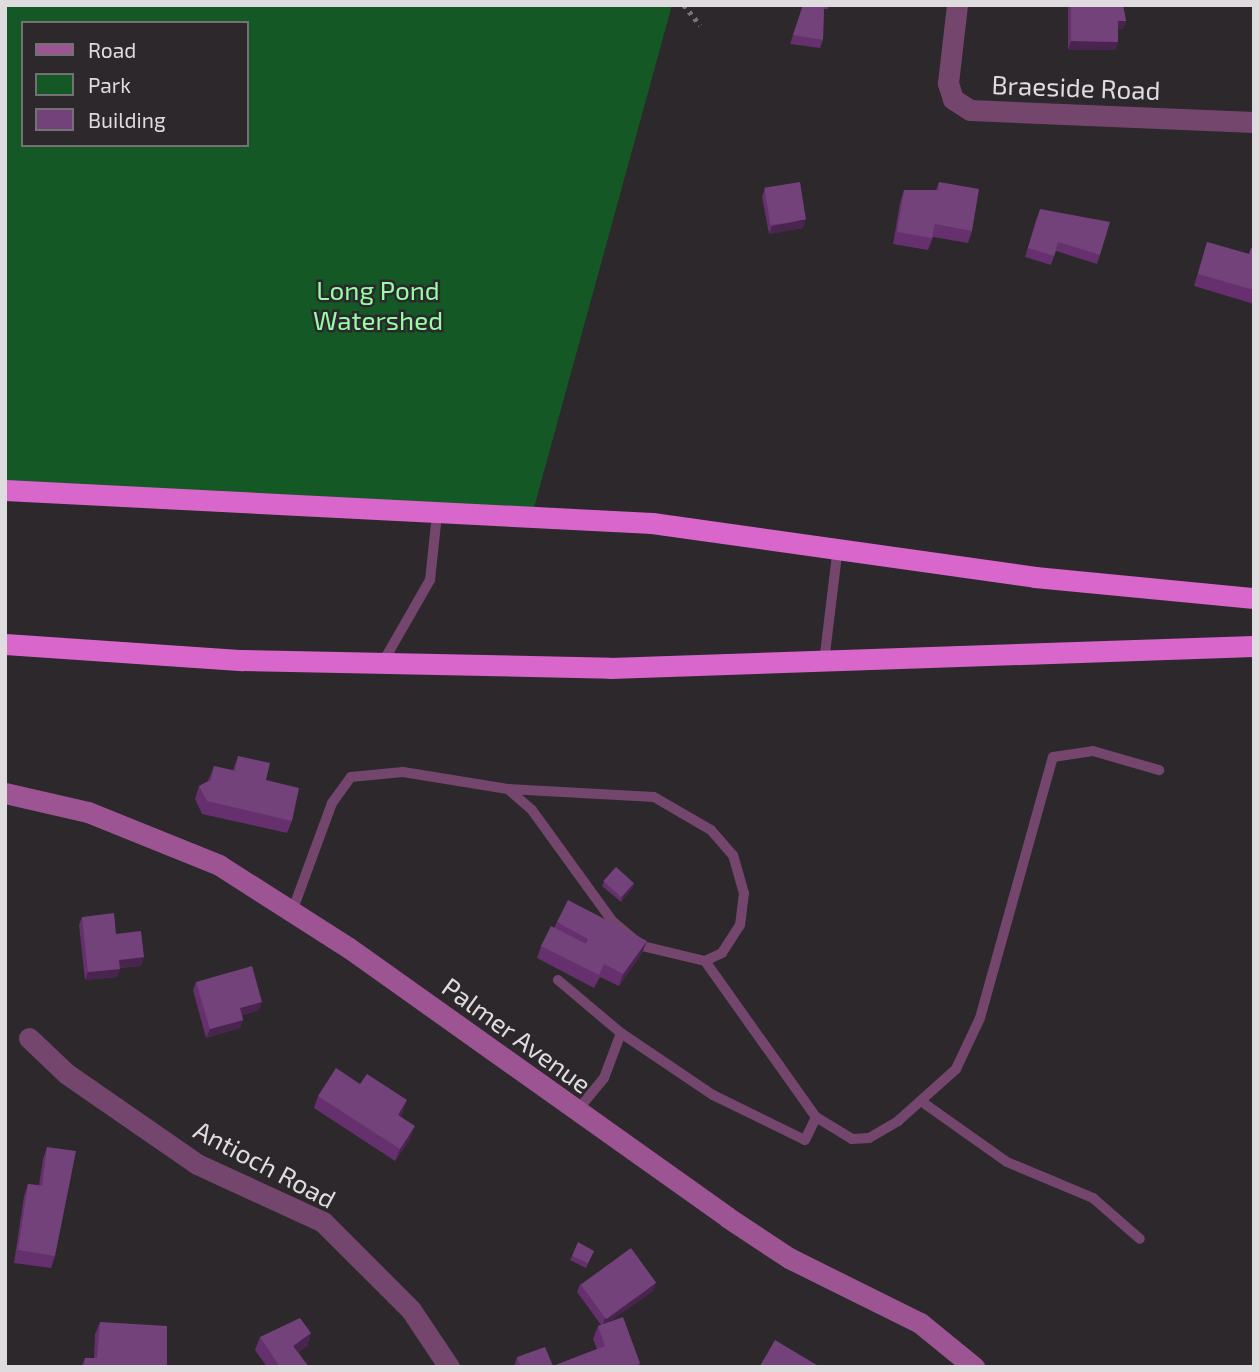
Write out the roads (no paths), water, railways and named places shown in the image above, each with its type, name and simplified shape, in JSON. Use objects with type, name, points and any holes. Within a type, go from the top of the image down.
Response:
[{"type":"highway","points":[[5,490],[652,523],[838,546],[1035,577],[1254,598]]},
{"type":"highway","points":[[5,644],[382,665],[823,665],[1254,646]]},
{"type":"main road","name":"Palmer Avenue","points":[[5,793],[88,812],[219,865],[293,909],[575,1113],[789,1258],[920,1323],[974,1367]]},
{"type":"street","name":"Braeside Road","points":[[957,5],[948,83],[953,99],[970,110],[1254,121]]},
{"type":"street","name":"Antioch Road","points":[[29,1038],[67,1074],[197,1164],[323,1222],[411,1310],[449,1367]]},
{"type":"lane","points":[[382,665],[430,580],[437,514]]},
{"type":"lane","points":[[823,665],[838,546]]},
{"type":"lane","points":[[705,961],[816,1117],[837,1134],[869,1138],[925,1104],[957,1069],[980,1018],[1053,757],[1093,751],[1158,770]]},
{"type":"lane","points":[[293,909],[332,803],[351,777],[403,772],[508,789],[654,797],[711,830],[733,855],[744,893],[740,925],[722,953],[705,961],[642,946],[613,922],[532,810],[508,789]]},
{"type":"lane","points":[[558,980],[621,1034],[777,1131],[805,1140],[816,1117]]},
{"type":"lane","points":[[575,1113],[604,1078],[621,1034]]},
{"type":"lane","points":[[925,1104],[1007,1162],[1093,1198],[1140,1239]]},
{"type":"park label","name":"Long Pond Watershed","points":[[378,305]]}]
